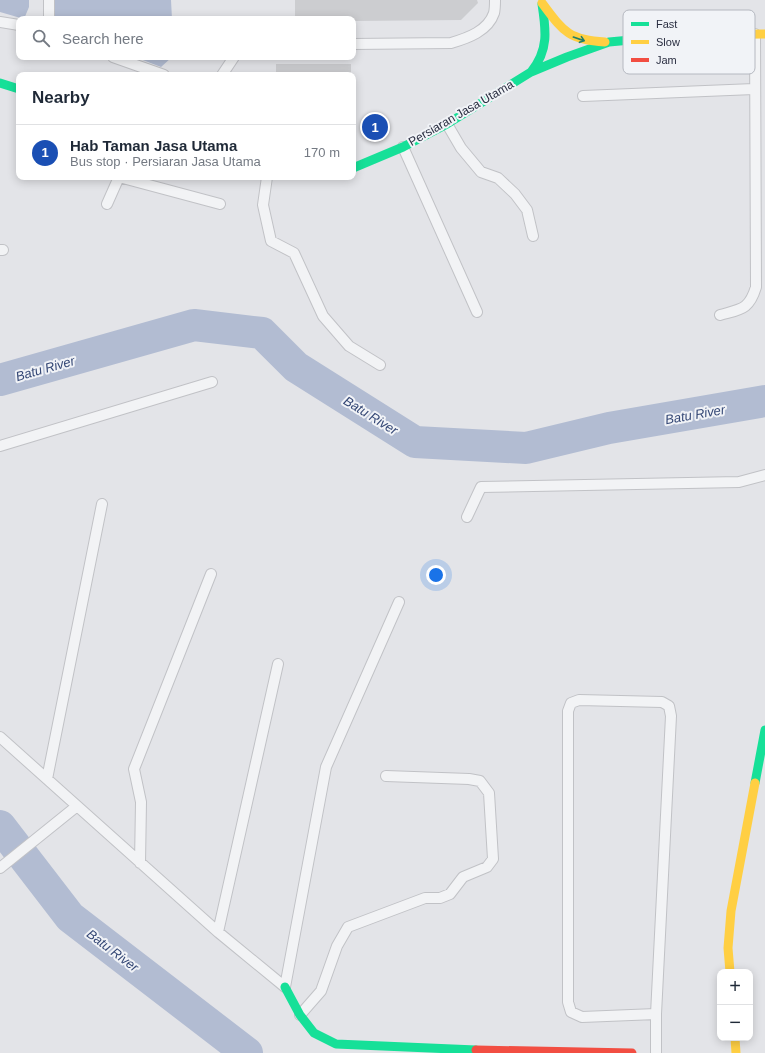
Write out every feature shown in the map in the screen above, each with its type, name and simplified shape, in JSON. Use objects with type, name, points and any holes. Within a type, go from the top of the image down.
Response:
[{"type":"street","points":[[542,1],[558,36]]},
{"type":"street","points":[[542,1],[562,29],[568,34],[577,39],[587,41],[609,42]]},
{"type":"street","points":[[531,72],[541,59],[545,47],[546,23],[542,1]]},
{"type":"street","name":"Persiaran Jasa Utama","points":[[356,167],[403,147],[447,124],[531,72],[566,53],[609,42],[623,41]]},
{"type":"street","points":[[0,83],[16,88]]},
{"type":"street","points":[[730,969],[728,948],[731,911],[765,730]]},
{"type":"street","points":[[284,987],[300,1015],[314,1033],[336,1044],[514,1051],[632,1053]]},
{"type":"street","points":[[735,1041],[736,1053]]},
{"type":"lane","points":[[49,0],[49,16]]},
{"type":"lane","points":[[356,44],[451,43],[467,39],[486,26],[494,13],[496,0]]},
{"type":"lane","points":[[0,22],[16,25]]},
{"type":"lane","points":[[122,60],[156,72]]},
{"type":"lane","points":[[224,72],[232,60]]},
{"type":"lane","points":[[720,315],[744,308],[753,299],[756,287],[754,74]]},
{"type":"lane","points":[[583,96],[754,89]]},
{"type":"lane","points":[[447,124],[461,148],[481,172],[498,178],[515,194],[527,210],[532,236]]},
{"type":"lane","points":[[403,147],[477,312]]},
{"type":"lane","points":[[107,204],[118,180]]},
{"type":"lane","points":[[130,180],[220,204]]},
{"type":"lane","points":[[267,180],[263,205],[271,241],[294,253],[323,316],[349,346],[380,365]]},
{"type":"lane","points":[[0,446],[212,382]]},
{"type":"lane","points":[[467,517],[481,487],[739,482],[765,475]]},
{"type":"lane","points":[[47,779],[102,504]]},
{"type":"lane","points":[[140,863],[141,802],[134,769],[211,574]]},
{"type":"lane","points":[[0,737],[218,932],[284,987],[326,767],[399,602]]},
{"type":"lane","points":[[218,932],[278,664]]},
{"type":"lane","points":[[656,1014],[582,1017],[572,1012],[568,1002],[568,711],[571,703],[579,700],[662,702],[669,706],[671,716],[656,1014],[656,1053]]},
{"type":"lane","points":[[300,1015],[320,991],[337,946],[348,927],[425,898],[440,898],[450,894],[463,878],[487,867],[493,859],[489,793],[480,781],[469,779],[386,776]]},
{"type":"lane","points":[[751,800],[765,802]]},
{"type":"lane","points":[[4,865],[77,806]]},
{"type":"water","points":[[0,0],[29,0],[29,7],[25,16],[16,17],[0,12]]},
{"type":"water","points":[[53,0],[171,0],[172,16],[55,16]]},
{"type":"water","points":[[143,60],[169,60],[161,67]]},
{"type":"building","points":[[295,0],[477,0],[478,3],[461,20],[356,21],[356,16],[295,16]]},
{"type":"building","points":[[276,64],[351,64],[351,72],[276,72]]},
{"type":"waterway","name":"Batu River","points":[[0,380],[194,325],[262,333],[296,367],[415,442],[526,448],[609,428],[765,401]]},
{"type":"waterway","name":"Batu River","points":[[0,826],[70,917],[247,1053]]},
{"type":"traffic: fast","points":[[531,72],[541,56],[545,40],[542,4]]},
{"type":"traffic: fast","points":[[356,167],[403,147],[447,124],[531,72],[609,42],[623,41]]},
{"type":"traffic: fast","points":[[0,83],[16,88]]},
{"type":"traffic: fast","points":[[755,783],[765,730]]},
{"type":"traffic: fast","points":[[285,987],[300,1015],[314,1033],[336,1044],[476,1050]]},
{"type":"traffic: slow","points":[[542,3],[561,27],[574,36],[582,39],[605,42]]},
{"type":"traffic: slow","points":[[755,34],[765,34]]},
{"type":"traffic: slow","points":[[730,969],[728,948],[731,911],[755,783]]},
{"type":"traffic: slow","points":[[735,1041],[736,1053]]},
{"type":"traffic: jam","points":[[476,1050],[632,1053]]},
{"type":"place","name":"Hab Taman Jasa Utama","points":[[375,127]]}]
